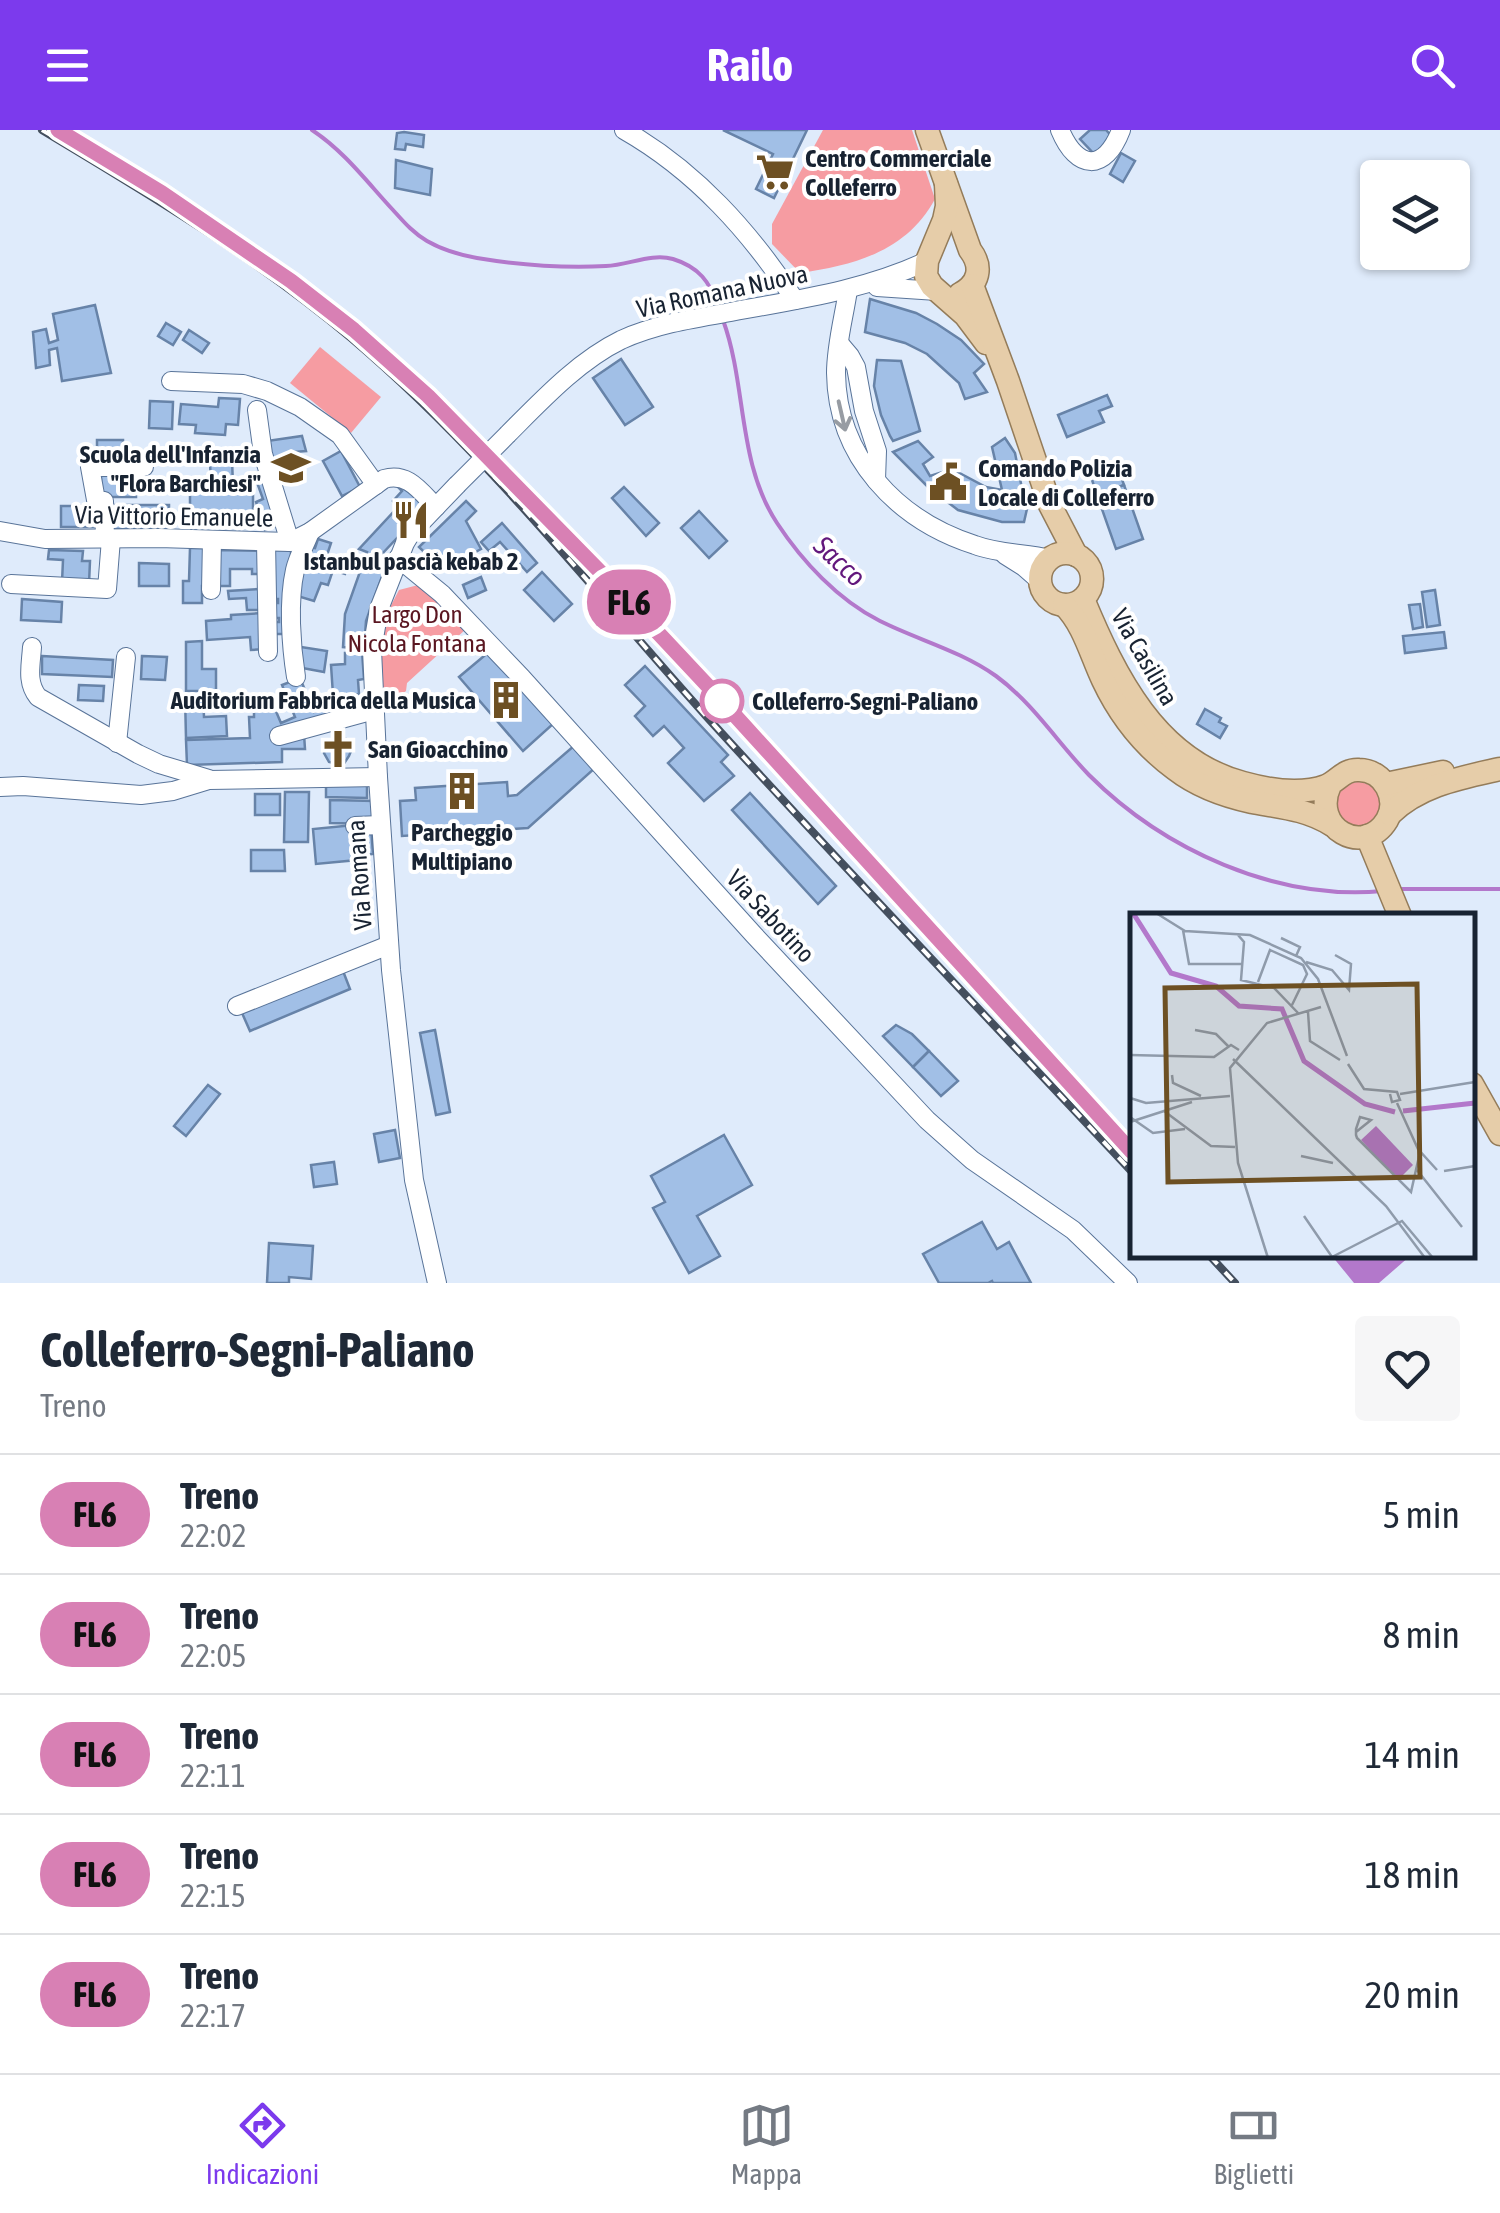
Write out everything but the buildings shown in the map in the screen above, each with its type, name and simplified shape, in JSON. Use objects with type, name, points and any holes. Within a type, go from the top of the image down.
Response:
[{"type":"main road","name":"Via Casilina","points":[[927,130],[976,259],[978,268],[972,286],[1050,505],[1060,556]]},
{"type":"main road","name":"Via Casilina","points":[[946,184],[944,220],[926,276],[974,326],[1008,381]]},
{"type":"main road","points":[[930,256],[940,246],[951,243],[970,250]]},
{"type":"main road","points":[[939,292],[957,295],[972,286]]},
{"type":"main road","name":"Via Casilina","points":[[1060,556],[1084,559],[1092,584],[1074,602],[1057,604],[1045,595],[1040,582],[1044,565],[1060,556]]},
{"type":"main road","name":"Via Casilina","points":[[1074,602],[1130,696],[1176,749],[1220,775],[1255,786],[1289,790],[1330,785]]},
{"type":"main road","name":"Via Casilina","points":[[1074,602],[1079,626],[1118,707],[1167,763],[1212,790],[1305,812],[1332,825]]},
{"type":"main road","points":[[1386,784],[1500,761]]},
{"type":"main road","points":[[1390,814],[1392,804],[1386,784],[1378,776],[1359,770],[1338,776],[1325,794],[1324,805],[1332,825],[1348,836],[1367,836],[1409,799],[1437,785],[1500,769]]},
{"type":"main road","points":[[1367,836],[1399,913]]},
{"type":"main road","points":[[1475,1089],[1500,1134]]},
{"type":"street","points":[[624,130],[670,159],[696,182],[755,242],[796,300]]},
{"type":"street","points":[[1060,130],[1074,154],[1094,162],[1104,155],[1121,130]]},
{"type":"street","name":"Via Romana Nuova","points":[[456,485],[567,379],[604,350],[640,332],[855,288],[894,276],[930,256]]},
{"type":"street","name":"Via Romana Nuova","points":[[855,288],[908,287],[939,292]]},
{"type":"street","points":[[855,288],[839,343],[836,378],[845,430],[854,452],[876,480],[930,526],[962,541],[1001,552],[1060,556]]},
{"type":"street","points":[[171,381],[243,384],[300,406],[340,436],[376,485],[393,476],[405,478],[436,506]]},
{"type":"street","points":[[257,410],[263,454],[290,542]]},
{"type":"street","points":[[12,584],[107,589],[104,502],[96,500],[90,467],[144,467]]},
{"type":"street","name":"Via Vittorio Emanuele","points":[[0,531],[46,539],[290,542],[376,485]]},
{"type":"street","name":"Via Romana","points":[[436,1283],[414,1180],[388,945],[374,710],[374,633],[398,558],[412,533],[456,485]]},
{"type":"street","points":[[296,677],[293,579],[310,532]]},
{"type":"street","points":[[212,540],[212,590]]},
{"type":"street","points":[[266,542],[268,652]]},
{"type":"street","points":[[1001,552],[1040,582]]},
{"type":"street","name":"Via Sabotino","points":[[398,558],[459,610],[934,1128],[972,1160],[1073,1230],[1128,1283]]},
{"type":"street","points":[[32,647],[30,680],[35,694],[159,764],[209,780]]},
{"type":"street","points":[[117,742],[126,658]]},
{"type":"street","points":[[279,736],[374,710]]},
{"type":"street","points":[[0,787],[142,795],[209,780],[378,778]]},
{"type":"street","points":[[355,826],[380,825]]},
{"type":"street","points":[[237,1006],[388,945]]},
{"type":"green space","points":[[823,130],[912,130],[935,199],[910,231],[878,252],[860,260],[800,273],[772,244],[772,224]]},
{"type":"green space","points":[[320,347],[381,397],[351,433],[290,383]]},
{"type":"green space","name":"Largo Don Nicola Fontana","points":[[422,584],[466,629],[407,683],[406,691],[398,697],[398,705],[383,707],[379,647],[384,619],[399,590]]},
{"type":"green space","points":[[1358,782],[1374,788],[1380,804],[1374,820],[1358,826],[1342,820],[1336,804],[1342,788]]},
{"type":"shaded area","points":[[1334,1258],[1408,1258],[1379,1283],[1354,1283]]},
{"type":"waterway","name":"Sacco","points":[[312,130],[345,157],[413,231],[438,247],[477,258],[574,267],[656,257],[673,259],[702,276],[718,306]]},
{"type":"waterway","name":"Sacco","points":[[723,320],[749,449],[764,499],[798,551],[836,591],[880,621],[996,676],[1022,698],[1089,775],[1119,802],[1187,847],[1224,865],[1302,888],[1383,891]]},
{"type":"waterway","name":"Sacco","points":[[1397,889],[1500,889]]},
{"type":"railway","points":[[42,130],[240,254],[315,309],[399,381],[491,473],[759,774],[1130,1170]]},
{"type":"railway","points":[[563,534],[721,700],[1122,1140]]},
{"type":"railway","points":[[1212,1258],[1235,1283]]},
{"type":"train","name":"FL6","points":[[58,130],[162,193],[291,281],[428,396],[721,700],[1130,1150]]},
{"type":"place","name":"Centro Commerciale Colleferro","points":[[775,172]]},
{"type":"place","name":"Scuola dell'Infanzia \"Flora Barchiesi\"","points":[[291,468]]},
{"type":"place","name":"Comando Polizia Locale di Colleferro","points":[[948,482]]},
{"type":"place","name":"Istanbul pascià kebab 2","points":[[411,520]]},
{"type":"place","name":"Auditorium Fabbrica della Musica","points":[[506,700]]},
{"type":"place","name":"Colleferro-Segni-Paliano","points":[[722,701]]},
{"type":"place","name":"San Gioacchino","points":[[338,749]]},
{"type":"place","name":"Parcheggio Multipiano","points":[[462,791]]}]
